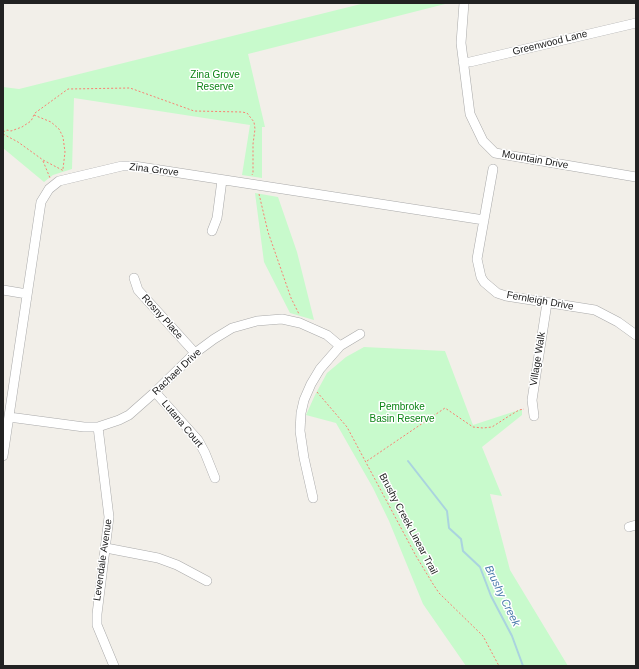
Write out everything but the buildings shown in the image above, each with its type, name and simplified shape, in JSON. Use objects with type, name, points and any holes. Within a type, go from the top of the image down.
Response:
[{"type":"street","name":"Mountain Drive","points":[[464,3],[461,43],[470,114],[483,141],[495,153],[636,177]]},
{"type":"street","name":"Greenwood Lane","points":[[463,62],[470,62],[636,22]]},
{"type":"street","name":"Zina Grove","points":[[53,185],[59,181],[76,176],[122,166],[134,166],[484,220]]},
{"type":"street","name":"Fernleigh Drive","points":[[493,169],[478,259],[481,277],[484,282],[497,292],[506,296],[595,310],[618,322],[636,335]]},
{"type":"street","points":[[212,231],[218,218],[222,180]]},
{"type":"street","points":[[3,456],[41,202],[53,185]]},
{"type":"street","name":"Rosny Place","points":[[134,278],[138,290],[195,353]]},
{"type":"street","points":[[3,290],[27,294]]},
{"type":"street","name":"Village Walk","points":[[534,416],[532,400],[547,303]]},
{"type":"street","name":"Rachael Drive","points":[[9,416],[84,427],[98,427],[109,424],[129,415],[195,353],[214,339],[232,328],[257,320],[282,320],[300,323],[327,335],[340,346]]},
{"type":"street","points":[[313,498],[304,458],[300,431],[301,413],[304,400],[320,369],[340,346],[360,334]]},
{"type":"street","name":"Lutana Court","points":[[155,392],[198,440],[215,478]]},
{"type":"street","name":"Levendale Avenue","points":[[98,427],[109,517],[96,614],[97,625],[114,666]]},
{"type":"street","points":[[106,548],[158,558],[177,565],[207,581]]},
{"type":"path","points":[[76,176],[43,160],[3,133],[7,130],[11,131],[22,127],[31,121],[33,115],[64,90],[78,88],[130,88],[194,111],[246,113],[254,122],[255,129],[253,144],[253,173],[250,184],[258,190],[268,232],[291,298],[300,316],[300,323]]},
{"type":"path","points":[[33,115],[51,122],[59,129],[63,137],[64,144],[63,170]]},
{"type":"path","points":[[9,137],[11,131]]},
{"type":"path","points":[[43,160],[53,185]]},
{"type":"path","name":"Brushy Creek Linear Trail","points":[[311,384],[347,427],[416,556],[433,584],[439,593],[483,636],[499,666]]},
{"type":"path","points":[[366,461],[445,408],[473,427],[482,428],[492,427],[519,410]]},
{"type":"green space","name":"Zina Grove Reserve","points":[[365,3],[449,3],[248,54],[265,127],[262,127],[262,178],[242,175],[250,125],[74,98],[72,169],[53,175],[44,182],[3,148],[3,87],[19,89]]},
{"type":"green space","points":[[255,193],[278,197],[297,252],[314,320],[290,313],[264,262]]},
{"type":"green space","name":"Pembroke Basin Reserve","points":[[364,347],[445,351],[473,425],[522,409],[522,415],[482,447],[502,496],[490,494],[510,570],[568,666],[466,666],[423,604],[389,521],[373,488],[336,423],[306,415],[327,373],[346,357]]},
{"type":"waterway","name":"Brushy Creek","points":[[408,461],[447,511],[449,528],[461,539],[463,551],[480,567],[491,596],[512,636],[523,666]]}]
